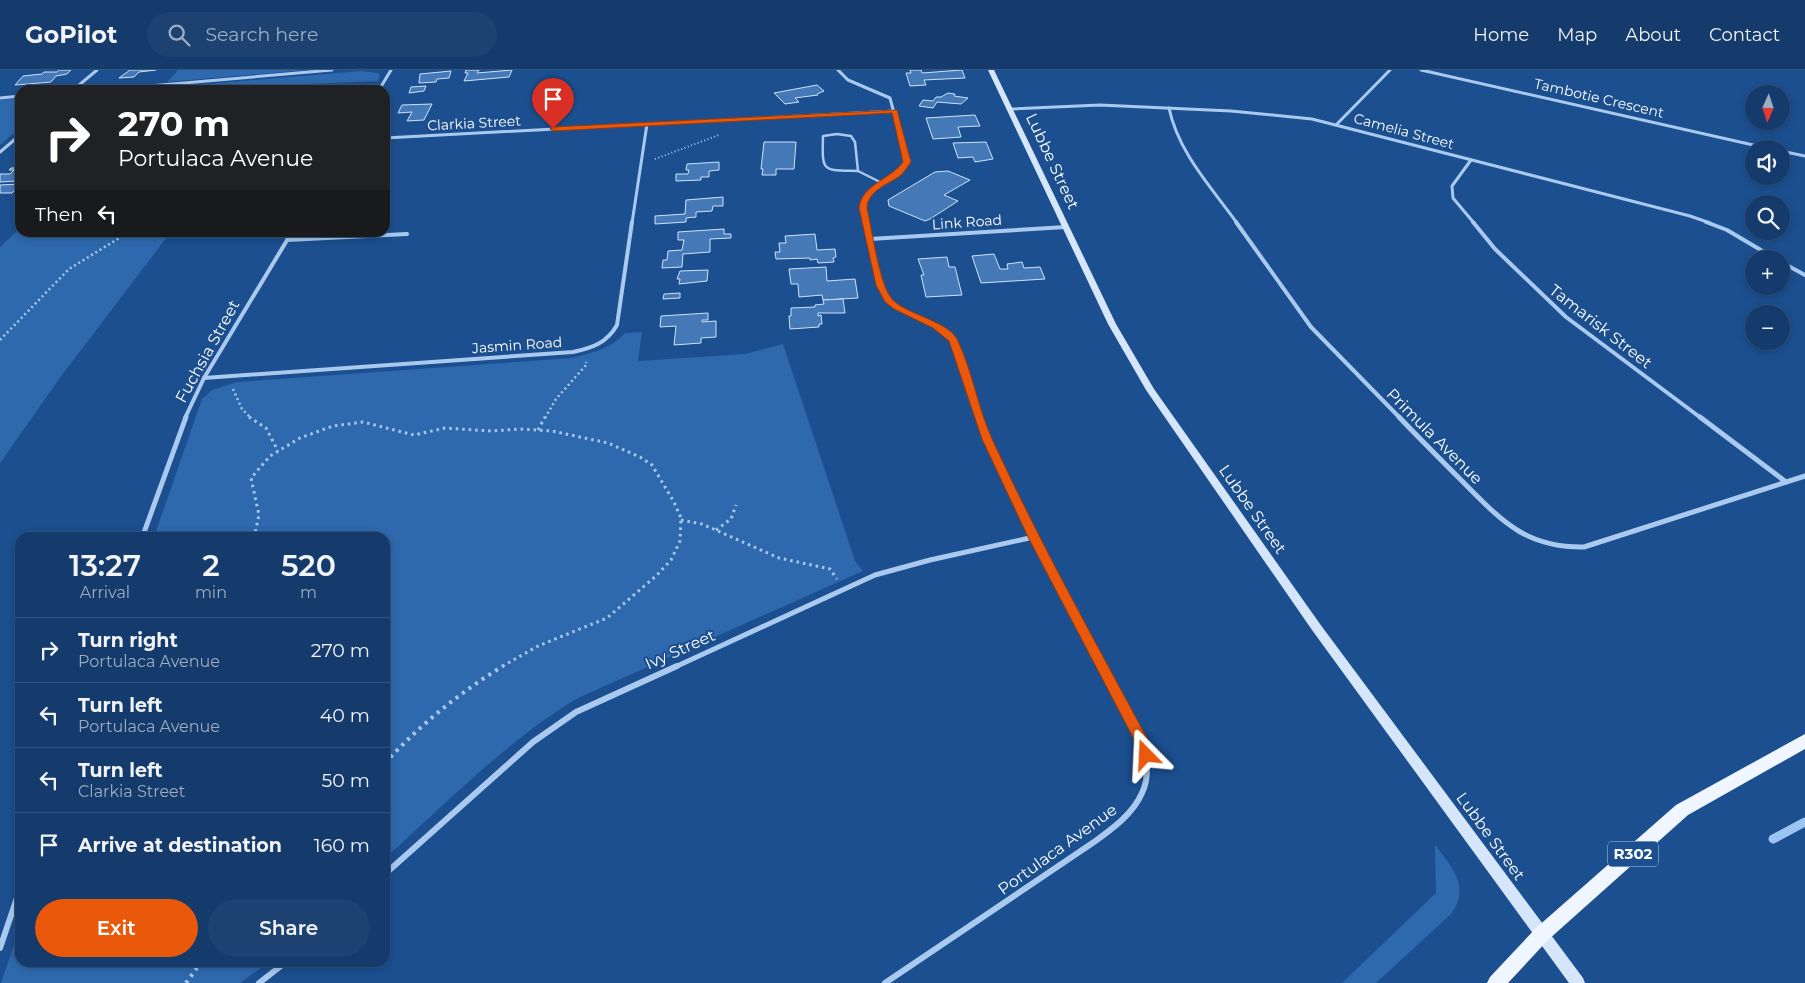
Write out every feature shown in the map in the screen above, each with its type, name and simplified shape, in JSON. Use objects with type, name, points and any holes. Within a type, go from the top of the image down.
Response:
[{"type":"main road","name":"Lubbe Street","points":[[991,70],[1112,324],[1150,390],[1316,627],[1578,983]]},
{"type":"main road","name":"R302","points":[[1496,983],[1542,934],[1682,810],[1805,741]]},
{"type":"street","points":[[79,85],[96,70]]},
{"type":"street","points":[[160,85],[332,70]]},
{"type":"street","points":[[382,85],[391,70]]},
{"type":"street","name":"Portulaca Avenue","points":[[838,70],[844,78],[886,95],[892,102],[907,162],[900,172],[869,193],[864,202],[880,285],[888,300],[897,307],[936,326],[953,340],[987,439],[1034,537],[1144,744],[1148,765],[1146,784],[1139,799],[1123,819],[1090,845],[885,983]]},
{"type":"street","points":[[1336,124],[1390,70]]},
{"type":"street","name":"Tambotie Crescent","points":[[1421,70],[1745,143]]},
{"type":"street","points":[[0,98],[15,96]]},
{"type":"street","name":"Camelia Street","points":[[1010,109],[1100,105],[1169,108],[1291,116],[1336,124],[1709,223],[1761,250]]},
{"type":"street","name":"Primula Avenue","points":[[1169,108],[1173,128],[1180,144],[1311,327],[1473,492],[1511,528],[1522,535],[1561,547],[1584,547],[1805,476]]},
{"type":"street","name":"Clarkia Street","points":[[390,138],[894,111]]},
{"type":"street","name":"Jasmin Road","points":[[204,378],[585,350],[608,340],[617,326],[647,124]]},
{"type":"street","points":[[0,152],[15,139]]},
{"type":"street","points":[[1790,153],[1805,156]]},
{"type":"street","name":"Tamarisk Street","points":[[1471,160],[1452,186],[1453,198],[1495,249],[1566,317],[1786,482]]},
{"type":"street","name":"Link Road","points":[[870,239],[1066,227]]},
{"type":"street","points":[[390,235],[407,234]]},
{"type":"street","name":"Fuchsia Street","points":[[144,532],[187,415],[204,378],[289,237]]},
{"type":"street","points":[[287,240],[347,237]]},
{"type":"street","points":[[1790,267],[1805,276]]},
{"type":"street","name":"Ivy Street","points":[[390,870],[533,742],[576,712],[875,576],[930,560],[1034,537]]},
{"type":"street","points":[[0,948],[15,904]]},
{"type":"street","points":[[259,983],[280,967]]},
{"type":"lane","points":[[858,171],[855,142],[851,136],[837,134],[823,136],[823,165],[832,170],[858,171],[882,183]]},
{"type":"path","points":[[641,164],[734,128],[736,119]]},
{"type":"path","points":[[0,340],[69,269],[121,237]]},
{"type":"path","points":[[538,430],[556,399],[586,364],[585,350]]},
{"type":"path","points":[[226,376],[242,409],[247,416],[266,428],[278,451]]},
{"type":"path","points":[[256,532],[260,517],[259,505],[251,478],[261,464],[278,451],[316,432],[354,422],[376,425],[415,435],[447,428],[538,430],[595,440],[621,448],[642,458],[654,467],[678,508],[681,520],[681,543],[672,560],[659,574],[604,619],[519,656],[447,704],[390,758]]},
{"type":"path","points":[[716,530],[731,518],[736,505]]},
{"type":"path","points":[[681,520],[702,524],[780,558],[830,569],[845,589]]},
{"type":"path","points":[[186,983],[197,967]]},
{"type":"shaded area","points":[[178,70],[305,70],[167,82]]},
{"type":"shaded area","points":[[361,71],[378,73],[380,76],[378,81],[285,85],[195,85]]},
{"type":"shaded area","points":[[15,98],[15,132],[0,145],[0,100]]},
{"type":"shaded area","points":[[15,233],[15,237],[167,237],[62,375],[0,463],[0,247]]},
{"type":"shaded area","points":[[642,332],[638,361],[745,354],[783,344],[855,561],[863,571],[578,698],[526,733],[390,853],[390,532],[156,532],[202,399],[212,390],[237,382],[571,358],[607,347],[625,333]]},
{"type":"shaded area","points":[[1435,845],[1453,869],[1459,886],[1457,904],[1451,914],[1376,983],[1342,983],[1436,893]]},
{"type":"shaded area","points":[[15,942],[15,967],[262,967],[240,983],[1,983]]},
{"type":"building","points":[[59,70],[71,70],[67,74],[56,76],[51,82],[15,85],[23,76],[42,74],[44,72],[57,72]]},
{"type":"building","points":[[130,70],[156,70],[139,72],[134,77],[119,78]]},
{"type":"building","points":[[466,70],[479,70],[477,73],[512,70],[509,77],[464,81],[468,73],[465,73]]},
{"type":"building","points":[[910,70],[921,70],[922,73],[962,70],[965,78],[924,80],[926,85],[910,86],[906,73],[911,73]]},
{"type":"building","points":[[451,71],[449,78],[437,79],[436,82],[419,83],[420,74]]},
{"type":"building","points":[[817,85],[824,91],[818,95],[795,98],[799,102],[785,104],[774,93]]},
{"type":"building","points":[[426,86],[424,91],[409,93],[411,87]]},
{"type":"building","points":[[948,93],[968,98],[961,104],[937,102],[933,108],[919,106],[923,100],[933,101],[936,97],[941,97]]},
{"type":"building","points":[[432,104],[424,120],[407,121],[412,112],[398,113],[402,105]]},
{"type":"building","points":[[975,115],[980,126],[958,127],[961,137],[933,139],[926,118]]},
{"type":"building","points":[[764,142],[796,142],[794,169],[776,169],[776,175],[762,175]]},
{"type":"building","points":[[986,142],[993,159],[975,162],[973,157],[958,158],[953,143]]},
{"type":"building","points":[[719,162],[719,170],[709,171],[709,177],[701,177],[701,180],[676,181],[676,174],[688,174],[689,170],[686,170],[687,164]]},
{"type":"building","points":[[15,168],[15,181],[0,182],[0,174],[10,174],[14,170],[9,170]]},
{"type":"building","points":[[948,171],[970,180],[944,195],[958,201],[930,219],[925,221],[889,206],[888,200],[935,172]]},
{"type":"building","points":[[15,184],[15,190],[12,193],[0,193],[0,185]]},
{"type":"building","points":[[723,197],[723,206],[713,206],[712,211],[696,212],[696,217],[686,218],[686,222],[655,224],[655,216],[685,214],[686,200]]},
{"type":"building","points":[[724,229],[724,234],[731,234],[731,238],[710,239],[710,252],[683,254],[682,267],[662,268],[663,260],[667,260],[668,251],[682,250],[684,240],[678,240],[678,232]]},
{"type":"building","points":[[815,234],[817,250],[835,249],[836,257],[833,258],[834,262],[818,263],[817,259],[810,260],[810,258],[776,259],[775,252],[780,252],[779,243],[786,243],[785,236]]},
{"type":"building","points":[[994,254],[1000,269],[1008,269],[1007,264],[1022,262],[1024,268],[1040,267],[1045,279],[981,283],[972,256]]},
{"type":"building","points":[[947,257],[949,267],[955,267],[962,295],[926,297],[921,275],[924,275],[918,259]]},
{"type":"building","points":[[826,267],[827,281],[855,279],[858,298],[823,300],[822,295],[799,297],[798,284],[791,284],[789,269]]},
{"type":"building","points":[[708,270],[707,281],[679,284],[680,279],[677,279],[680,271]]},
{"type":"building","points":[[680,293],[680,298],[663,299],[664,294]]},
{"type":"building","points":[[843,299],[845,313],[818,313],[818,316],[821,315],[822,324],[819,324],[819,327],[790,329],[789,316],[791,316],[791,308],[815,307],[815,305],[824,304],[823,300]]},
{"type":"building","points":[[708,313],[708,320],[702,320],[702,322],[716,321],[716,337],[701,338],[701,343],[674,345],[676,326],[660,327],[661,316]]},
{"type":"waterway","points":[[1773,839],[1805,822]]},
{"type":"route","points":[[553,129],[894,111],[907,162],[900,172],[876,187],[865,197],[863,208],[883,293],[897,307],[936,326],[947,333],[953,340],[958,349],[987,439],[1034,537],[1144,744],[1146,755]]}]
